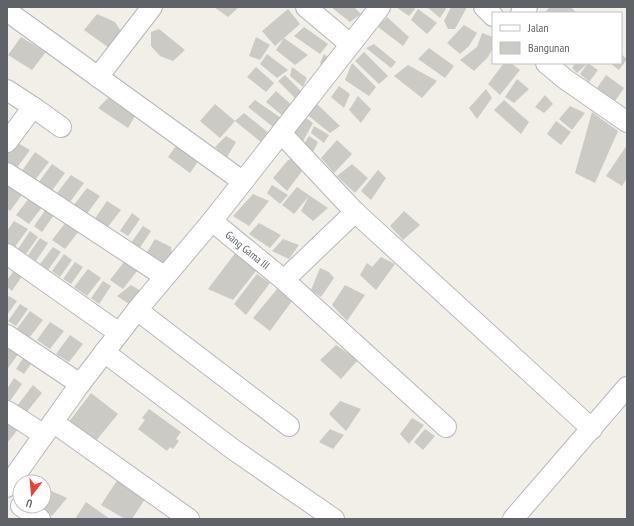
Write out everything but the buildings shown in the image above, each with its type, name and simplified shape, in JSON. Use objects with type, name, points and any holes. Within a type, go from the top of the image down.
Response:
[{"type":"street","points":[[98,77],[152,7]]},
{"type":"street","points":[[306,7],[350,44]]},
{"type":"street","points":[[7,487],[80,384],[136,310],[212,221],[380,7]]},
{"type":"street","points":[[484,7],[492,15]]},
{"type":"street","points":[[7,11],[242,181]]},
{"type":"street","points":[[547,64],[582,91],[627,122]]},
{"type":"street","points":[[7,90],[61,127]]},
{"type":"street","points":[[7,142],[33,107]]},
{"type":"street","points":[[281,132],[356,212],[592,429]]},
{"type":"street","points":[[7,173],[164,276]]},
{"type":"street","points":[[284,280],[356,212]]},
{"type":"street","name":"Gang Gama III","points":[[212,221],[284,280],[446,427]]},
{"type":"street","points":[[7,254],[119,333]]},
{"type":"street","points":[[136,310],[289,426]]},
{"type":"street","points":[[7,335],[80,384]]},
{"type":"street","points":[[104,352],[234,450],[334,519]]},
{"type":"street","points":[[513,519],[627,387]]},
{"type":"street","points":[[7,411],[49,428],[189,519]]}]
